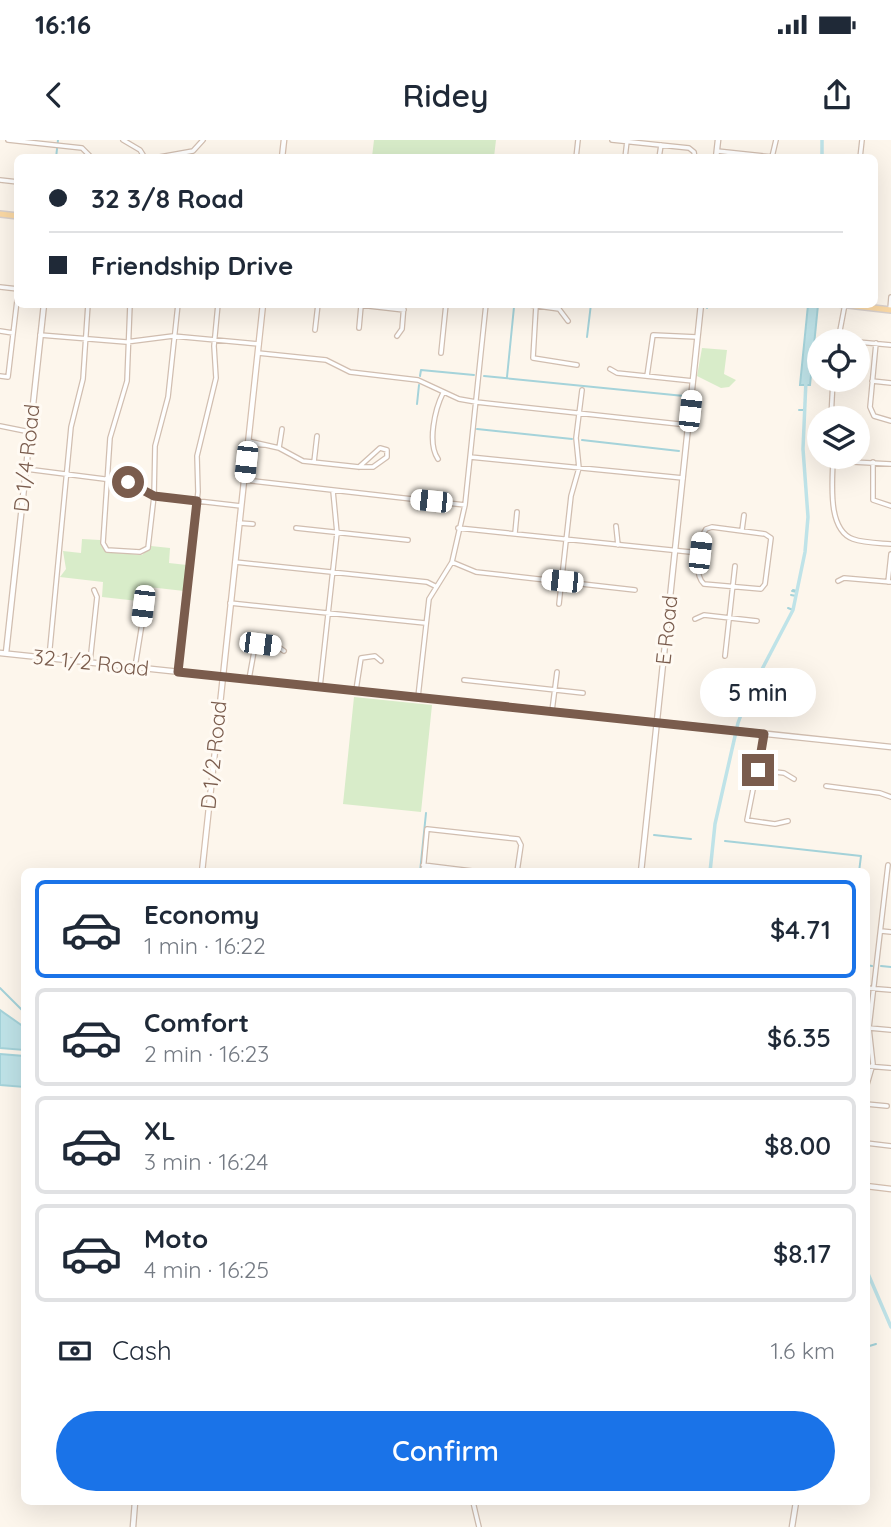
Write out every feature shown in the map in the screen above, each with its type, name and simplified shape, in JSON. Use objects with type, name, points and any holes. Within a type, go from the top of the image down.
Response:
[{"type":"main road","points":[[872,308],[890,310]]},
{"type":"street","points":[[8,140],[82,148],[88,154]]},
{"type":"street","points":[[123,140],[142,154]]},
{"type":"street","points":[[176,154],[193,151],[203,140]]},
{"type":"street","points":[[612,140],[693,150],[694,154]]},
{"type":"street","points":[[716,154],[718,140]]},
{"type":"street","points":[[660,154],[661,145]]},
{"type":"street","points":[[717,150],[748,154]]},
{"type":"street","points":[[890,310],[891,297]]},
{"type":"street","points":[[0,376],[9,377],[16,308]]},
{"type":"street","name":"D 1/4 Road","points":[[3,653],[43,308]]},
{"type":"street","points":[[49,658],[71,427],[83,379],[88,308]]},
{"type":"street","points":[[130,308],[126,342],[127,382],[110,438],[103,543],[107,550],[139,552],[148,548],[154,496],[155,446],[168,397],[177,308]]},
{"type":"street","points":[[178,672],[197,501],[198,443],[216,378],[218,308]]},
{"type":"street","name":"D 1/2 Road","points":[[202,868],[263,308]]},
{"type":"street","points":[[315,330],[318,308]]},
{"type":"street","points":[[359,328],[361,308]]},
{"type":"street","points":[[397,336],[402,329],[404,308]]},
{"type":"street","points":[[441,353],[446,308]]},
{"type":"street","points":[[418,699],[429,599],[452,562],[465,505],[486,308]]},
{"type":"street","points":[[536,308],[533,358],[576,365]]},
{"type":"street","points":[[551,308],[559,309],[568,321]]},
{"type":"street","name":"E Road","points":[[641,868],[701,308]]},
{"type":"street","points":[[840,329],[844,308]]},
{"type":"street","points":[[0,331],[13,333]]},
{"type":"street","points":[[40,335],[126,342],[173,336],[259,344]]},
{"type":"street","points":[[648,376],[653,335],[697,337]]},
{"type":"street","points":[[870,343],[891,345]]},
{"type":"street","points":[[876,343],[872,413],[891,421]]},
{"type":"street","points":[[258,353],[326,360],[350,372],[418,380],[443,393],[476,402],[688,425]]},
{"type":"street","points":[[610,369],[693,381]]},
{"type":"street","points":[[872,381],[891,383]]},
{"type":"street","points":[[559,604],[571,496],[579,468],[576,438],[582,390]]},
{"type":"street","points":[[438,459],[432,446],[437,408],[443,393]]},
{"type":"street","points":[[0,426],[30,432]]},
{"type":"street","points":[[279,447],[282,429]]},
{"type":"street","points":[[314,463],[317,436]]},
{"type":"street","points":[[248,443],[279,447],[298,460],[359,467],[373,467],[387,457],[387,450],[380,448],[359,467]]},
{"type":"street","points":[[470,457],[683,478]]},
{"type":"street","points":[[870,462],[891,464]]},
{"type":"street","points":[[873,462],[873,500],[891,506]]},
{"type":"street","points":[[26,469],[108,478],[128,482],[154,496],[241,506]]},
{"type":"street","points":[[833,469],[836,520],[841,530],[853,539],[891,544]]},
{"type":"street","points":[[244,480],[465,505]]},
{"type":"street","points":[[320,689],[337,533],[333,491]]},
{"type":"street","points":[[515,533],[517,512]]},
{"type":"street","points":[[742,531],[744,514]]},
{"type":"street","points":[[239,523],[253,524]]},
{"type":"street","points":[[616,526],[618,545]]},
{"type":"street","points":[[712,527],[742,531],[771,538],[765,584],[761,589],[701,581],[698,572],[706,529],[712,527]]},
{"type":"street","points":[[296,528],[408,540]]},
{"type":"street","points":[[458,528],[700,553]]},
{"type":"street","points":[[838,581],[844,578],[890,582],[891,554]]},
{"type":"street","points":[[235,562],[428,582],[435,586]]},
{"type":"street","points":[[452,562],[476,572],[635,590]]},
{"type":"street","points":[[725,656],[734,566]]},
{"type":"street","points":[[90,662],[97,597],[94,590]]},
{"type":"street","points":[[135,667],[147,593]]},
{"type":"street","points":[[230,603],[425,623]]},
{"type":"street","points":[[695,619],[704,615],[757,621]]},
{"type":"street","points":[[249,681],[255,646],[276,646],[284,651]]},
{"type":"street","name":"32 1/2 Road","points":[[3,653],[356,693],[891,747]]},
{"type":"street","points":[[356,693],[361,658],[374,656],[381,661]]},
{"type":"street","points":[[552,713],[556,671]]},
{"type":"street","points":[[464,680],[583,692]]},
{"type":"street","points":[[764,734],[747,820],[775,824],[788,821]]},
{"type":"street","points":[[758,770],[784,773],[794,779]]},
{"type":"street","points":[[826,786],[880,793],[891,797]]},
{"type":"street","points":[[448,868],[423,865],[427,829],[518,839],[521,845],[518,868]]},
{"type":"street","points":[[870,1018],[888,865]]},
{"type":"street","points":[[881,932],[891,932]]},
{"type":"street","points":[[870,989],[891,990]]},
{"type":"street","points":[[870,1028],[891,1030]]},
{"type":"street","points":[[870,1038],[873,1067],[870,1076]]},
{"type":"street","points":[[870,1067],[891,1068]]},
{"type":"street","points":[[870,1104],[887,1106]]},
{"type":"street","points":[[870,1143],[891,1146]]},
{"type":"street","points":[[870,1186],[891,1189]]},
{"type":"street","points":[[133,1527],[135,1505]]},
{"type":"street","points":[[475,1505],[479,1527]]},
{"type":"street","points":[[792,1527],[796,1505]]},
{"type":"green space","points":[[374,140],[496,140],[494,154],[372,154]]},
{"type":"green space","points":[[702,348],[727,350],[724,374],[736,380],[729,387],[721,388],[697,376]]},
{"type":"green space","points":[[82,539],[100,540],[102,547],[108,552],[142,555],[151,546],[170,548],[169,563],[187,565],[184,591],[140,586],[138,601],[102,597],[103,582],[60,577],[66,569],[63,551],[81,553]]},
{"type":"green space","points":[[354,697],[432,705],[421,812],[343,804]]},
{"type":"water","points":[[808,308],[818,308],[816,329],[807,329],[807,385],[800,385]]},
{"type":"water","points":[[0,1010],[21,1025],[21,1050],[0,1048]]},
{"type":"water","points":[[0,1054],[21,1056],[21,1087],[0,1085]]},
{"type":"waterway","points":[[56,154],[58,140]]},
{"type":"waterway","points":[[822,140],[822,154]]},
{"type":"waterway","points":[[507,377],[514,308]]},
{"type":"waterway","points":[[587,337],[591,308]]},
{"type":"waterway","points":[[420,376],[421,370],[474,375]]},
{"type":"waterway","points":[[484,376],[684,396]]},
{"type":"waterway","points":[[710,868],[715,824],[738,723],[748,696],[793,610],[805,552],[808,517],[803,449],[806,380]]},
{"type":"waterway","points":[[417,404],[419,385]]},
{"type":"waterway","points":[[799,410],[804,410]]},
{"type":"waterway","points":[[477,429],[572,439]]},
{"type":"waterway","points":[[582,440],[679,451]]},
{"type":"waterway","points":[[793,590],[797,591]]},
{"type":"waterway","points":[[792,591],[797,592]]},
{"type":"waterway","points":[[791,595],[796,596]]},
{"type":"waterway","points":[[788,608],[793,610]]},
{"type":"waterway","points":[[744,695],[748,696]]},
{"type":"waterway","points":[[737,714],[741,716]]},
{"type":"waterway","points":[[420,868],[426,813]]},
{"type":"waterway","points":[[654,835],[691,839]]},
{"type":"waterway","points":[[725,841],[861,856],[860,868]]},
{"type":"waterway","points":[[881,966],[891,967]]},
{"type":"waterway","points":[[0,988],[21,1009]]},
{"type":"waterway","points":[[870,1278],[891,1327]]},
{"type":"waterway","points":[[870,1346],[876,1344]]},
{"type":"route","points":[[128,482],[154,496],[197,501],[178,672],[356,693],[764,734],[758,770]]}]
